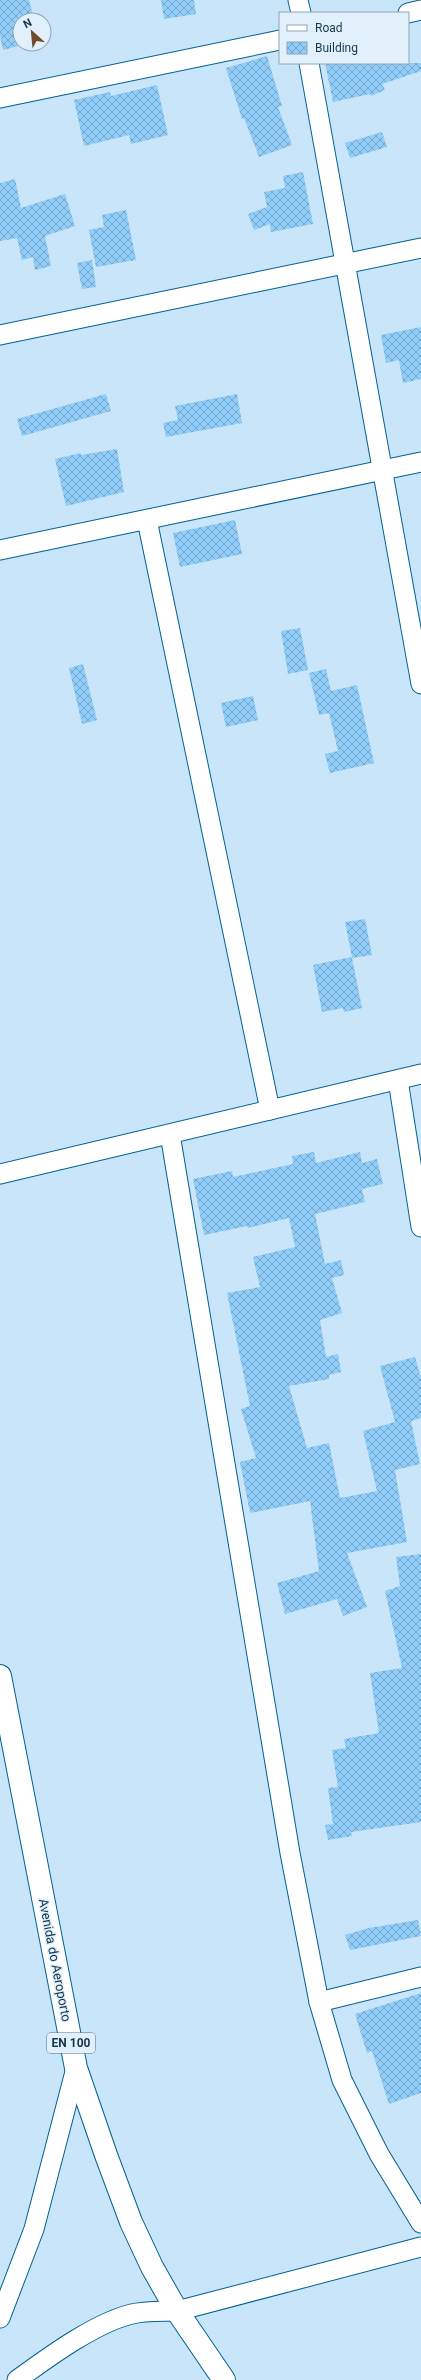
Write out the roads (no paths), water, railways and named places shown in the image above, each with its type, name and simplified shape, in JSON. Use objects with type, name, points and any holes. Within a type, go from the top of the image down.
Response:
[{"type":"main road","name":"Avenida do Aeroporto","points":[[0,1676],[76,2068],[131,2222],[152,2267],[177,2310],[224,2380]]},
{"type":"street","points":[[298,0],[300,12]]},
{"type":"street","points":[[409,13],[421,10]]},
{"type":"street","points":[[0,98],[279,40]]},
{"type":"street","points":[[309,64],[421,684]]},
{"type":"street","points":[[0,335],[421,248]]},
{"type":"street","points":[[0,550],[421,462]]},
{"type":"street","points":[[147,520],[270,1110]]},
{"type":"street","points":[[0,1174],[421,1074]]},
{"type":"street","points":[[398,1080],[421,1226]]},
{"type":"street","points":[[170,1134],[290,1852],[319,2002],[342,2080],[379,2154],[421,2223]]},
{"type":"street","points":[[319,2002],[421,1978]]},
{"type":"street","points":[[0,2318],[34,2229],[76,2068]]},
{"type":"street","points":[[17,2380],[36,2365],[101,2325],[136,2313],[177,2310],[421,2248]]}]
